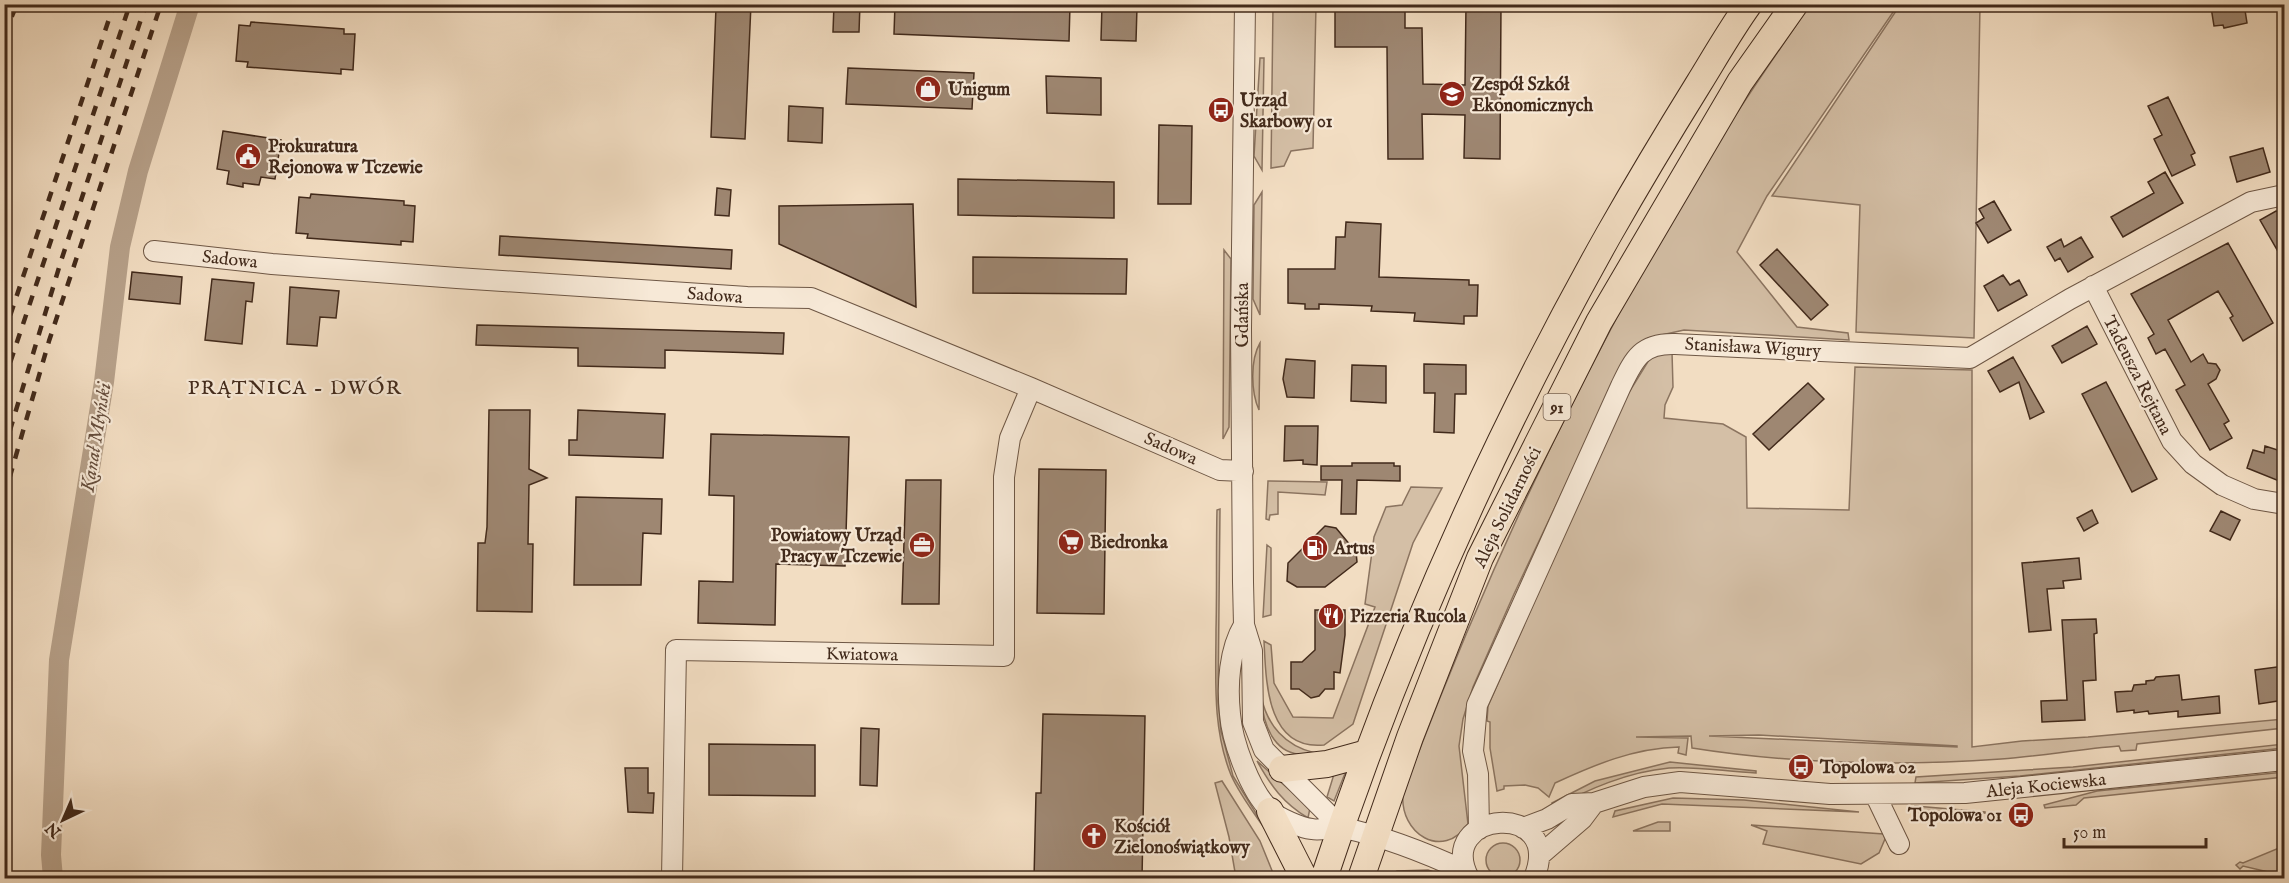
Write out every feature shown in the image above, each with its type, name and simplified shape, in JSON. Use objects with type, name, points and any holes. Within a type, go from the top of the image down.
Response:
[{"type":"main road","name":"Aleja Solidarności","points":[[1324,879],[1368,753],[1439,573],[1508,424],[1575,293],[1645,169],[1749,4]]},
{"type":"main road","name":"Aleja Solidarności","points":[[1361,879],[1374,837],[1480,558],[1594,333],[1740,82],[1795,4]]},
{"type":"main road","points":[[1282,769],[1327,764],[1368,753]]},
{"type":"main road","points":[[1270,811],[1304,879]]},
{"type":"street","name":"Gdańska","points":[[1245,4],[1241,318],[1244,625],[1251,651],[1253,722],[1264,750],[1341,827]]},
{"type":"street","name":"Stanisława Wigury","points":[[1479,828],[1478,774],[1473,751],[1473,728],[1483,690],[1621,386],[1633,361],[1643,351],[1653,345],[1668,343],[1970,358],[2093,286],[2251,202],[2284,195]]},
{"type":"street","name":"Sadowa","points":[[154,251],[272,264],[434,276],[747,297],[811,298],[1031,388],[1220,470],[1243,471]]},
{"type":"street","name":"Tadeusza Rejtana","points":[[2093,286],[2172,441],[2193,464],[2222,485],[2254,499],[2284,504]]},
{"type":"street","name":"Kwiatowa","points":[[672,879],[675,650],[1004,656],[1004,477],[1011,438],[1031,388]]},
{"type":"street","name":"Gdańska","points":[[1244,625],[1235,639],[1228,696],[1231,729],[1244,770],[1270,811]]},
{"type":"street","name":"Aleja Kociewska","points":[[1523,828],[1547,819],[1572,804],[1594,803],[1644,787],[1680,782],[1780,791],[1875,794],[1965,793],[2284,760]]},
{"type":"street","name":"Stanisława Wigury","points":[[1478,774],[1502,821]]},
{"type":"street","points":[[1875,794],[1899,844]]},
{"type":"street","points":[[1539,856],[1582,819],[1594,803]]},
{"type":"street","points":[[1270,811],[1312,829],[1341,827],[1425,853],[1467,875]]},
{"type":"street","points":[[1467,875],[1463,858],[1466,845],[1479,828],[1502,821],[1523,828],[1537,845],[1539,856],[1534,879]]},
{"type":"street","points":[[1425,853],[1466,845]]},
{"type":"shaded area","points":[[1273,5],[1316,5],[1313,148],[1291,151],[1284,166],[1271,168]]},
{"type":"shaded area","points":[[1810,5],[1898,5],[1767,196],[1737,252],[1797,327],[1848,333],[1849,340],[1684,330],[1648,338],[1626,357],[1514,594],[1473,687],[1463,719],[1459,746],[1468,824],[1458,835],[1447,841],[1425,838],[1415,831],[1408,820],[1403,793],[1503,549],[1579,390],[1662,236],[1707,160]]},
{"type":"shaded area","points":[[1900,5],[1980,5],[1974,338],[1856,332],[1860,205],[1772,196]]},
{"type":"shaded area","points":[[1260,58],[1264,58],[1262,170],[1254,156]]},
{"type":"shaded area","points":[[1262,192],[1260,315],[1253,299],[1254,205]]},
{"type":"shaded area","points":[[1224,250],[1231,259],[1229,427],[1223,439]]},
{"type":"shaded area","points":[[1260,343],[1259,410],[1254,394],[1253,367]]},
{"type":"shaded area","points":[[1672,352],[1673,387],[1665,405],[1664,418],[1723,424],[1746,437],[1747,508],[1849,510],[1855,367],[1972,370],[1972,747],[2284,719],[2284,728],[2137,744],[2136,750],[2121,751],[2119,746],[2001,759],[1885,763],[1807,760],[1692,748],[1691,736],[1636,737],[1688,738],[1686,755],[1678,753],[1679,747],[1630,754],[1555,783],[1549,797],[1538,788],[1525,785],[1504,786],[1504,789],[1497,791],[1490,748],[1490,722],[1487,721],[1488,706],[1623,402],[1652,355]],"holes":[[[1759,735],[1957,747],[1709,736]]]},
{"type":"shaded area","points":[[1268,481],[1327,482],[1325,495],[1278,492],[1278,514],[1270,515],[1269,520],[1266,519]]},
{"type":"shaded area","points":[[1411,487],[1442,488],[1413,543],[1353,724],[1324,745],[1305,744],[1290,737],[1280,725],[1273,710],[1266,675],[1264,641],[1271,645],[1274,683],[1293,717],[1333,718],[1375,607],[1365,604],[1374,537],[1386,507],[1402,505]]},
{"type":"shaded area","points":[[1220,509],[1218,701],[1221,731],[1233,776],[1273,841],[1235,784],[1225,757],[1218,721],[1216,703],[1217,510]]},
{"type":"shaded area","points":[[1267,545],[1271,548],[1271,615],[1263,617]]},
{"type":"shaded area","points":[[1261,696],[1268,716],[1279,733],[1286,740],[1304,750],[1315,753],[1290,752],[1274,740],[1265,719]]},
{"type":"shaded area","points":[[2284,744],[2284,748],[2020,776],[1915,783],[1916,777],[2073,767]]},
{"type":"shaded area","points":[[1257,761],[1310,808],[1308,818],[1278,793]]},
{"type":"shaded area","points":[[1670,762],[1756,771],[1756,773],[1691,768],[1653,770],[1609,782],[1553,808],[1552,803],[1595,781]]},
{"type":"shaded area","points":[[1346,771],[1334,801],[1327,797],[1334,774]]},
{"type":"shaded area","points":[[2284,772],[2284,777],[2084,798],[2076,805],[2045,808],[2044,805],[2097,791]]},
{"type":"shaded area","points":[[1222,781],[1260,841],[1275,878],[1236,878],[1229,837],[1215,783]]},
{"type":"shaded area","points":[[1673,798],[1744,800],[1859,812],[1662,804],[1613,817],[1615,811]]},
{"type":"shaded area","points":[[1915,806],[1985,813],[1923,816],[1916,811]]},
{"type":"shaded area","points":[[1658,822],[1670,822],[1670,831],[1633,831]]},
{"type":"shaded area","points":[[1751,825],[1884,834],[1885,839],[1879,853],[1861,864],[1763,844],[1767,831]]},
{"type":"shaded area","points":[[1503,843],[1515,848],[1520,860],[1515,872],[1503,877],[1491,872],[1486,860],[1491,848]]},
{"type":"shaded area","points":[[2279,848],[2283,864],[2281,875],[2243,866],[2240,869],[2236,865],[2240,862],[2243,863]]},
{"type":"shaded area","points":[[1428,870],[1452,878],[1386,878],[1397,871]]},
{"type":"building","points":[[719,4],[751,4],[745,139],[711,137],[716,7]]},
{"type":"building","points":[[834,4],[860,4],[859,32],[833,32]]},
{"type":"building","points":[[895,4],[1070,5],[1069,41],[894,34]]},
{"type":"building","points":[[1466,4],[1501,4],[1500,159],[1464,158],[1465,115],[1422,114],[1423,159],[1388,159],[1387,47],[1335,47],[1335,11],[1405,10],[1405,28],[1422,28],[1423,84],[1465,85]]},
{"type":"building","points":[[2244,4],[2247,23],[2224,28],[2223,25],[2214,26],[2211,7]]},
{"type":"building","points":[[1102,5],[1137,7],[1136,41],[1101,40]]},
{"type":"building","points":[[251,22],[344,29],[344,34],[355,34],[353,70],[341,69],[341,74],[247,67],[248,62],[236,61],[239,25],[250,26]]},
{"type":"building","name":"Unigum","points":[[848,68],[974,73],[972,109],[846,104]]},
{"type":"building","points":[[1046,76],[1101,78],[1101,115],[1047,113]]},
{"type":"building","points":[[2168,97],[2195,153],[2191,155],[2195,165],[2172,176],[2154,139],[2162,135],[2148,106]]},
{"type":"building","points":[[789,106],[823,108],[822,143],[788,141]]},
{"type":"building","points":[[1159,125],[1192,126],[1191,204],[1158,204]]},
{"type":"building","points":[[223,131],[281,140],[275,179],[261,177],[259,185],[243,183],[243,187],[227,184],[229,171],[217,169]]},
{"type":"building","points":[[2263,148],[2270,172],[2237,182],[2230,157]]},
{"type":"building","points":[[2165,172],[2183,203],[2123,237],[2111,217],[2154,193],[2148,182]]},
{"type":"building","points":[[958,179],[1114,182],[1114,218],[958,215]]},
{"type":"building","points":[[717,188],[731,190],[729,216],[715,215]]},
{"type":"building","points":[[311,194],[404,201],[404,205],[415,206],[413,242],[401,241],[401,245],[307,238],[308,234],[296,233],[299,197],[310,198]]},
{"type":"building","points":[[1994,201],[2011,230],[1988,243],[1976,223],[1984,218],[1979,209]]},
{"type":"building","points":[[913,204],[916,307],[779,244],[779,206]]},
{"type":"building","points":[[2276,211],[2284,212],[2284,262],[2260,220]]},
{"type":"building","points":[[1346,222],[1381,224],[1379,277],[1469,280],[1469,285],[1478,285],[1477,316],[1464,316],[1464,324],[1414,321],[1415,313],[1371,311],[1372,306],[1319,304],[1319,309],[1305,309],[1305,304],[1288,303],[1288,269],[1335,269],[1336,237],[1345,237]]},
{"type":"building","points":[[500,236],[732,250],[731,269],[499,255]]},
{"type":"building","points":[[2081,237],[2093,257],[2068,272],[2060,258],[2055,261],[2047,247],[2061,239],[2064,247]]},
{"type":"building","points":[[2228,243],[2273,323],[2243,341],[2230,318],[2233,316],[2218,291],[2168,320],[2191,362],[2203,354],[2208,363],[2216,364],[2220,370],[2216,379],[2208,384],[2229,421],[2224,424],[2232,438],[2210,450],[2176,390],[2185,385],[2165,349],[2156,354],[2148,338],[2154,334],[2131,294]]},
{"type":"building","points":[[1777,249],[1828,305],[1811,320],[1760,265]]},
{"type":"building","points":[[973,257],[1127,259],[1126,294],[973,293]]},
{"type":"building","points":[[132,272],[182,277],[180,304],[129,299]]},
{"type":"building","points":[[2003,275],[2010,285],[2019,280],[2027,295],[1998,311],[1984,286]]},
{"type":"building","points":[[212,279],[254,283],[252,302],[246,301],[242,344],[205,340]]},
{"type":"building","points":[[290,287],[339,291],[336,318],[320,317],[317,346],[287,344]]},
{"type":"building","points":[[477,325],[784,333],[783,354],[665,350],[665,368],[578,366],[578,348],[476,345]]},
{"type":"building","points":[[2087,326],[2097,344],[2062,363],[2052,346]]},
{"type":"building","points":[[2013,357],[2044,412],[2030,419],[2019,382],[2000,392],[1988,371]]},
{"type":"building","points":[[1286,359],[1315,361],[1314,398],[1287,397],[1283,379]]},
{"type":"building","points":[[1424,364],[1466,365],[1466,394],[1455,394],[1454,433],[1434,432],[1435,393],[1424,393]]},
{"type":"building","points":[[1352,365],[1386,366],[1386,403],[1351,401]]},
{"type":"building","points":[[2106,382],[2157,479],[2132,492],[2082,394]]},
{"type":"building","points":[[1808,383],[1824,399],[1769,450],[1753,434]]},
{"type":"building","points":[[489,410],[530,410],[529,469],[547,478],[529,485],[528,544],[533,544],[532,612],[477,611],[478,543],[485,543],[487,527]]},
{"type":"building","points":[[578,410],[665,414],[663,458],[569,455],[569,440],[577,440]]},
{"type":"building","points":[[1285,426],[1318,426],[1317,465],[1303,464],[1303,460],[1284,461]]},
{"type":"building","points":[[711,434],[849,437],[845,566],[776,564],[775,625],[698,623],[699,581],[733,582],[734,496],[709,495]]},
{"type":"building","points":[[2265,446],[2284,452],[2284,483],[2247,468],[2253,450],[2264,453]]},
{"type":"building","points":[[1352,463],[1394,463],[1394,466],[1400,466],[1400,481],[1357,480],[1356,514],[1341,514],[1342,480],[1321,480],[1321,466],[1352,466]]},
{"type":"building","name":"Biedronka","points":[[1039,469],[1106,470],[1104,614],[1037,613]]},
{"type":"building","name":"Powiatowy Urząd Pracy w Tczewie","points":[[906,480],[941,480],[939,604],[902,604]]},
{"type":"building","points":[[576,497],[662,499],[661,534],[643,533],[641,585],[574,585]]},
{"type":"building","points":[[2092,510],[2098,523],[2084,531],[2077,518]]},
{"type":"building","points":[[2221,511],[2240,520],[2230,540],[2210,531]]},
{"type":"building","name":"Artus","points":[[1325,526],[1336,528],[1356,552],[1357,562],[1325,587],[1297,587],[1287,581],[1288,563]]},
{"type":"building","points":[[2079,558],[2081,579],[2063,581],[2064,588],[2047,589],[2051,630],[2029,632],[2022,563]]},
{"type":"building","points":[[1315,610],[1345,610],[1345,635],[1340,673],[1334,672],[1334,689],[1325,689],[1319,696],[1311,698],[1299,689],[1291,689],[1291,662],[1302,662],[1315,650]]},
{"type":"building","points":[[2096,619],[2097,633],[2094,634],[2096,680],[2083,681],[2085,720],[2042,722],[2041,701],[2067,700],[2062,620]]},
{"type":"building","points":[[2284,666],[2284,700],[2259,704],[2255,670]]},
{"type":"building","points":[[2179,675],[2182,700],[2219,696],[2220,713],[2178,717],[2178,711],[2149,714],[2148,711],[2134,713],[2134,710],[2117,712],[2115,692],[2132,691],[2134,685],[2146,684],[2146,681],[2154,680],[2156,677]]},
{"type":"building","points":[[1043,714],[1145,716],[1142,879],[1034,879],[1036,793],[1041,793]]},
{"type":"building","points":[[861,728],[879,729],[877,786],[860,785]]},
{"type":"building","points":[[709,744],[815,745],[815,796],[709,795]]},
{"type":"building","points":[[625,768],[648,768],[648,793],[654,793],[653,813],[628,812]]},
{"type":"waterway","name":"Kanał Młyński","points":[[53,878],[51,855],[59,660],[104,382],[120,247],[138,171],[190,4]]},
{"type":"railway","points":[[4,35],[17,4]]},
{"type":"railway","points":[[4,334],[114,4]]},
{"type":"railway","points":[[4,381],[130,4]]},
{"type":"railway","points":[[4,450],[61,261],[146,4]]},
{"type":"railway","points":[[4,497],[49,341],[161,4]]},
{"type":"place","name":"Unigum","points":[[928,89]]},
{"type":"place","name":"Zespół Szkół Ekonomicznych","points":[[1452,94]]},
{"type":"place","name":"Urząd Skarbowy 01","points":[[1221,110]]},
{"type":"place","name":"Prokuratura Rejonowa w Tczewie","points":[[248,156]]},
{"type":"place","name":"Biedronka","points":[[1071,542]]},
{"type":"place","name":"Powiatowy Urząd Pracy w Tczewie","points":[[922,545]]},
{"type":"place","name":"Artus","points":[[1315,548]]},
{"type":"place","name":"Pizzeria Rucola","points":[[1331,616]]},
{"type":"place","name":"Topolowa 02","points":[[1801,767]]},
{"type":"place","name":"Topolowa 01","points":[[2021,815]]},
{"type":"place","name":"Kościół Zielonoświątkowy","points":[[1094,836]]},
{"type":"district","name":"PRĄTNICA - DWÓR","points":[[295,387]]}]
